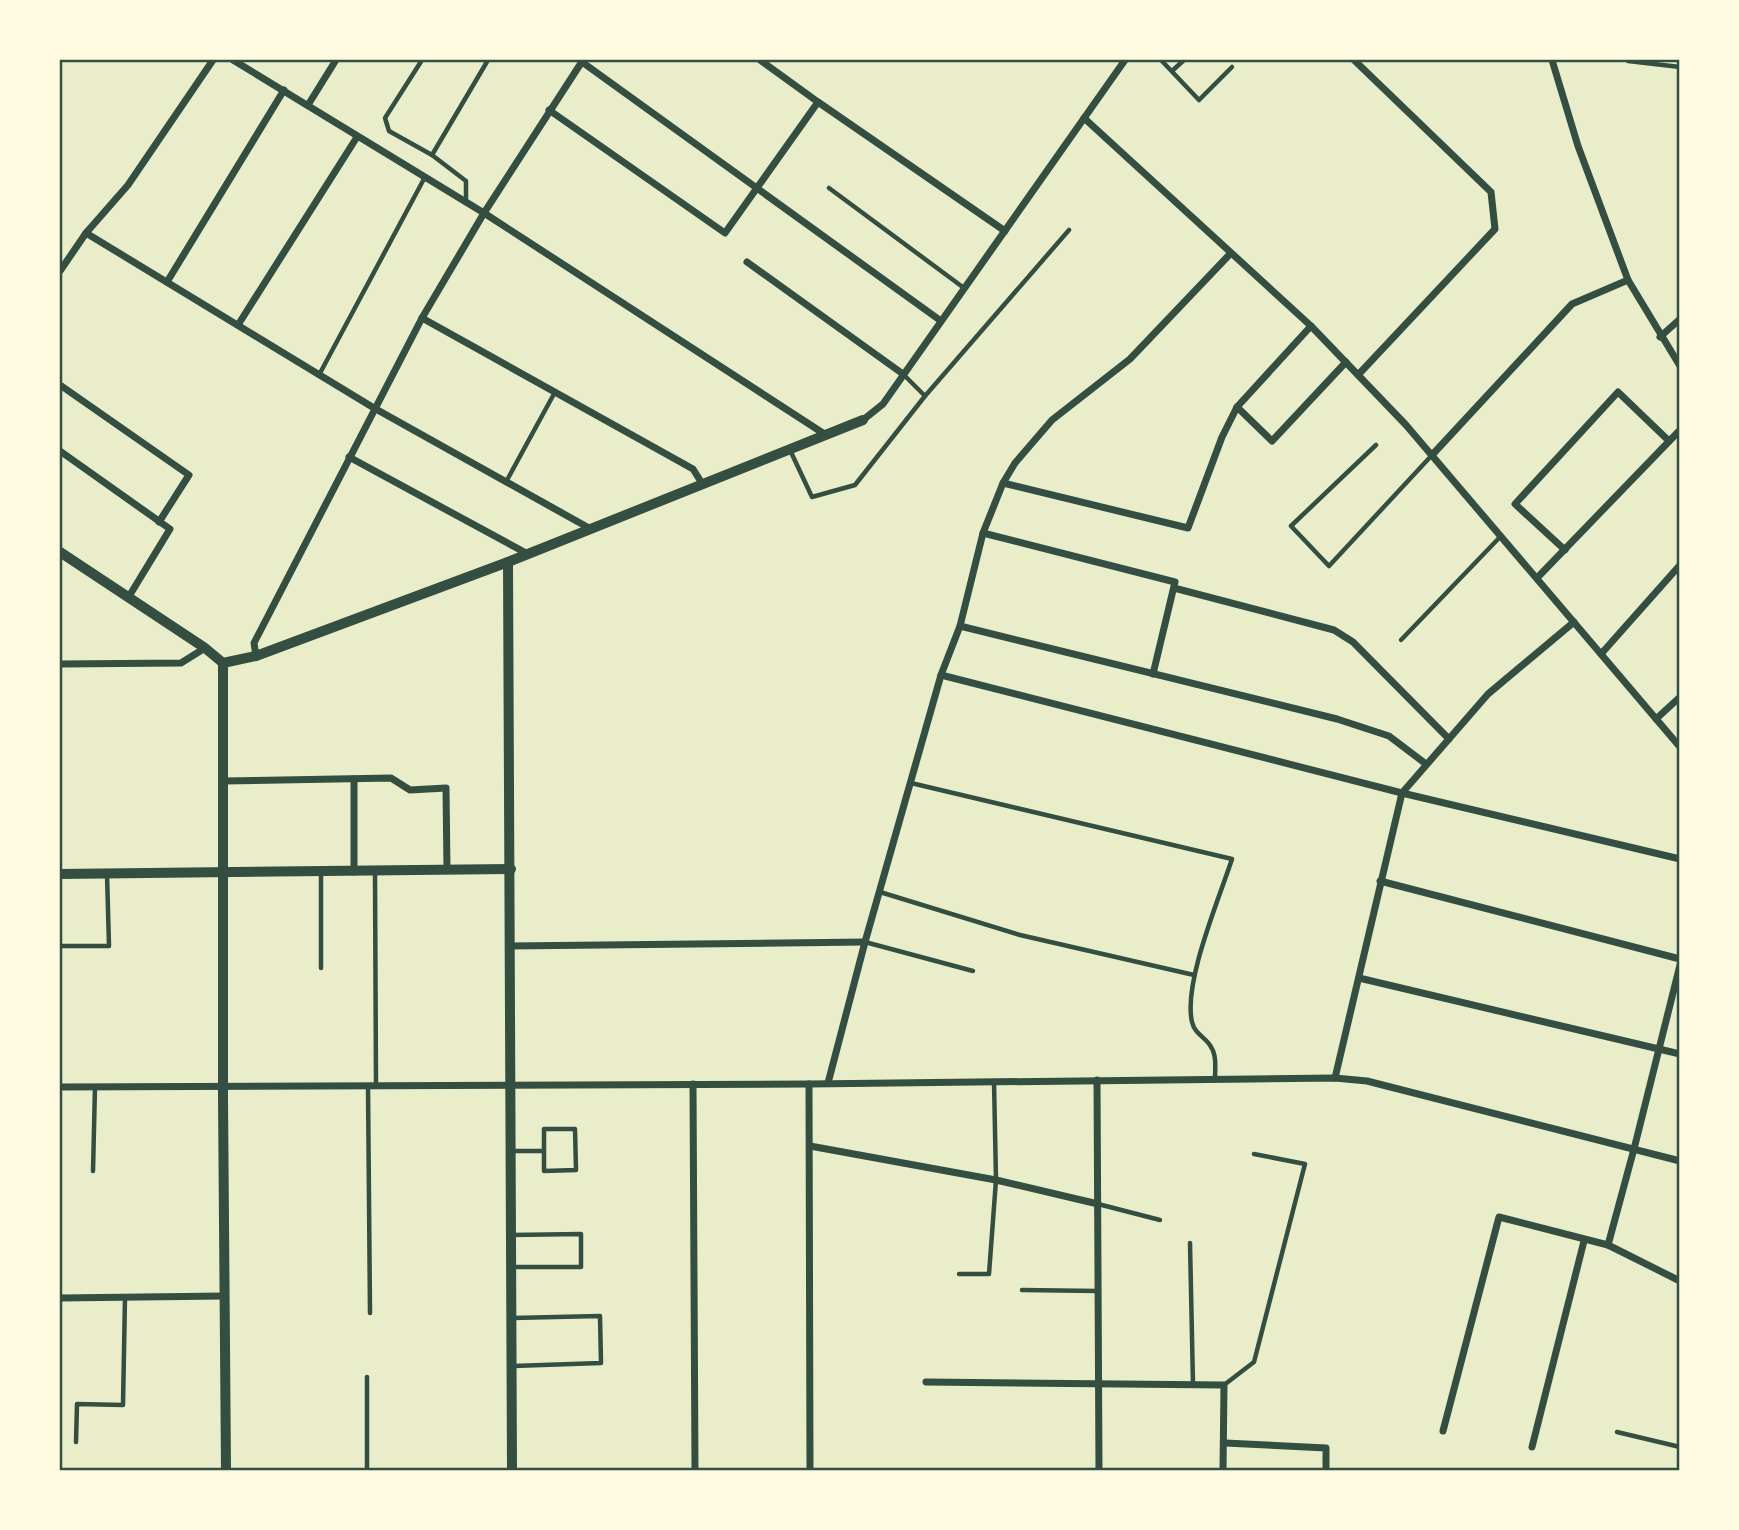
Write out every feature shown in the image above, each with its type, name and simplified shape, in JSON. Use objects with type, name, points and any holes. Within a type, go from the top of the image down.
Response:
[{"type":"street","points":[[60,271],[86,233],[128,184],[213,60]]},
{"type":"street","points":[[233,60],[484,213],[826,435]]},
{"type":"street","points":[[308,105],[336,60]]},
{"type":"street","points":[[761,60],[1005,231]]},
{"type":"street","points":[[223,663],[256,656],[508,562],[863,420],[883,404],[1125,60]]},
{"type":"street","points":[[1354,60],[1492,192],[1495,229],[1358,375]]},
{"type":"street","points":[[1552,60],[1577,146],[1628,281],[1679,366]]},
{"type":"street","points":[[256,656],[254,643],[422,318],[484,213],[582,61],[941,321]]},
{"type":"street","points":[[167,282],[284,90]]},
{"type":"street","points":[[549,110],[725,233],[818,102]]},
{"type":"street","points":[[1084,118],[1311,326],[1346,362],[1433,454],[1679,747]]},
{"type":"street","points":[[238,325],[357,137]]},
{"type":"street","points":[[86,233],[374,408],[589,528]]},
{"type":"street","points":[[828,1083],[941,675],[960,626],[983,533],[1003,482],[1015,463],[1052,421],[1130,359],[1230,254]]},
{"type":"street","points":[[747,262],[903,374]]},
{"type":"street","points":[[1433,454],[1572,304],[1628,281]]},
{"type":"street","points":[[422,318],[693,469],[703,485]]},
{"type":"street","points":[[1660,337],[1679,319]]},
{"type":"street","points":[[1003,482],[1188,528],[1222,437],[1237,407],[1311,326]]},
{"type":"street","points":[[1237,407],[1272,442],[1346,362]]},
{"type":"street","points":[[60,385],[189,475],[159,522]]},
{"type":"street","points":[[1565,550],[1515,504],[1618,392],[1669,441]]},
{"type":"street","points":[[1537,578],[1679,430]]},
{"type":"street","points":[[60,451],[170,529],[128,598]]},
{"type":"street","points":[[349,457],[526,553]]},
{"type":"street","points":[[983,533],[1175,582],[1153,674]]},
{"type":"street","points":[[60,552],[205,648],[223,663]]},
{"type":"street","points":[[508,562],[512,1471]]},
{"type":"street","points":[[1601,654],[1679,565]]},
{"type":"street","points":[[1174,588],[1334,630],[1353,642],[1449,739]]},
{"type":"street","points":[[1335,1078],[1402,793],[1488,694],[1574,622]]},
{"type":"street","points":[[960,626],[1337,719],[1389,736],[1426,764]]},
{"type":"street","points":[[60,664],[181,663],[205,648]]},
{"type":"street","points":[[223,663],[226,1471]]},
{"type":"street","points":[[941,675],[1402,793],[1679,859]]},
{"type":"street","points":[[1656,719],[1679,697]]},
{"type":"street","points":[[223,781],[391,778],[410,790],[446,788],[447,870]]},
{"type":"street","points":[[354,779],[354,872]]},
{"type":"street","points":[[60,874],[510,869]]},
{"type":"street","points":[[1380,881],[1679,958]]},
{"type":"street","points":[[510,946],[865,942]]},
{"type":"street","points":[[1608,1245],[1679,965]]},
{"type":"street","points":[[1359,978],[1679,1054]]},
{"type":"street","points":[[60,1087],[809,1084],[1335,1078],[1367,1081],[1679,1161]]},
{"type":"street","points":[[1097,1080],[1099,1471]]},
{"type":"street","points":[[693,1084],[695,1471]]},
{"type":"street","points":[[809,1084],[810,1471]]},
{"type":"street","points":[[810,1146],[996,1180],[1098,1204]]},
{"type":"street","points":[[1443,1432],[1499,1217],[1608,1245],[1679,1281]]},
{"type":"street","points":[[1532,1447],[1584,1241]]},
{"type":"street","points":[[60,1297],[224,1296]]},
{"type":"street","points":[[926,1382],[1224,1385],[1223,1471]]},
{"type":"street","points":[[1225,1443],[1326,1448],[1326,1471]]},
{"type":"lane","points":[[422,60],[385,118],[389,131],[432,155],[466,181],[466,202]]},
{"type":"lane","points":[[432,155],[488,60]]},
{"type":"lane","points":[[1161,60],[1199,100],[1232,67]]},
{"type":"lane","points":[[1172,71],[1184,60]]},
{"type":"lane","points":[[1628,61],[1679,67]]},
{"type":"lane","points":[[319,375],[425,177]]},
{"type":"lane","points":[[829,188],[964,288]]},
{"type":"lane","points":[[790,450],[811,497],[855,485],[925,396],[1069,230]]},
{"type":"lane","points":[[903,374],[925,396]]},
{"type":"lane","points":[[506,482],[555,392]]},
{"type":"lane","points":[[1376,445],[1292,526],[1329,566],[1433,454]]},
{"type":"lane","points":[[1401,640],[1502,536]]},
{"type":"lane","points":[[911,783],[1232,859],[1194,975],[1191,1020],[1197,1034],[1211,1046],[1215,1059],[1214,1079]]},
{"type":"lane","points":[[321,872],[321,968]]},
{"type":"lane","points":[[370,1313],[374,872]]},
{"type":"lane","points":[[60,946],[108,946],[107,874]]},
{"type":"lane","points":[[879,892],[1020,934],[1194,975]]},
{"type":"lane","points":[[865,942],[972,971]]},
{"type":"lane","points":[[959,1274],[989,1274],[996,1180],[994,1081]]},
{"type":"lane","points":[[93,1171],[94,1087]]},
{"type":"lane","points":[[544,1129],[575,1129],[576,1170],[544,1171],[544,1151],[544,1129]]},
{"type":"lane","points":[[511,1152],[544,1151]]},
{"type":"lane","points":[[1224,1385],[1254,1362],[1305,1164],[1254,1154]]},
{"type":"lane","points":[[1098,1204],[1160,1220]]},
{"type":"lane","points":[[511,1235],[581,1234],[581,1267],[512,1267]]},
{"type":"lane","points":[[1190,1242],[1192,1384]]},
{"type":"lane","points":[[1022,1290],[1098,1291]]},
{"type":"lane","points":[[76,1442],[77,1404],[123,1405],[125,1297]]},
{"type":"lane","points":[[512,1318],[600,1316],[601,1363],[512,1366]]},
{"type":"lane","points":[[367,1377],[367,1471]]},
{"type":"lane","points":[[1617,1432],[1679,1447]]}]
